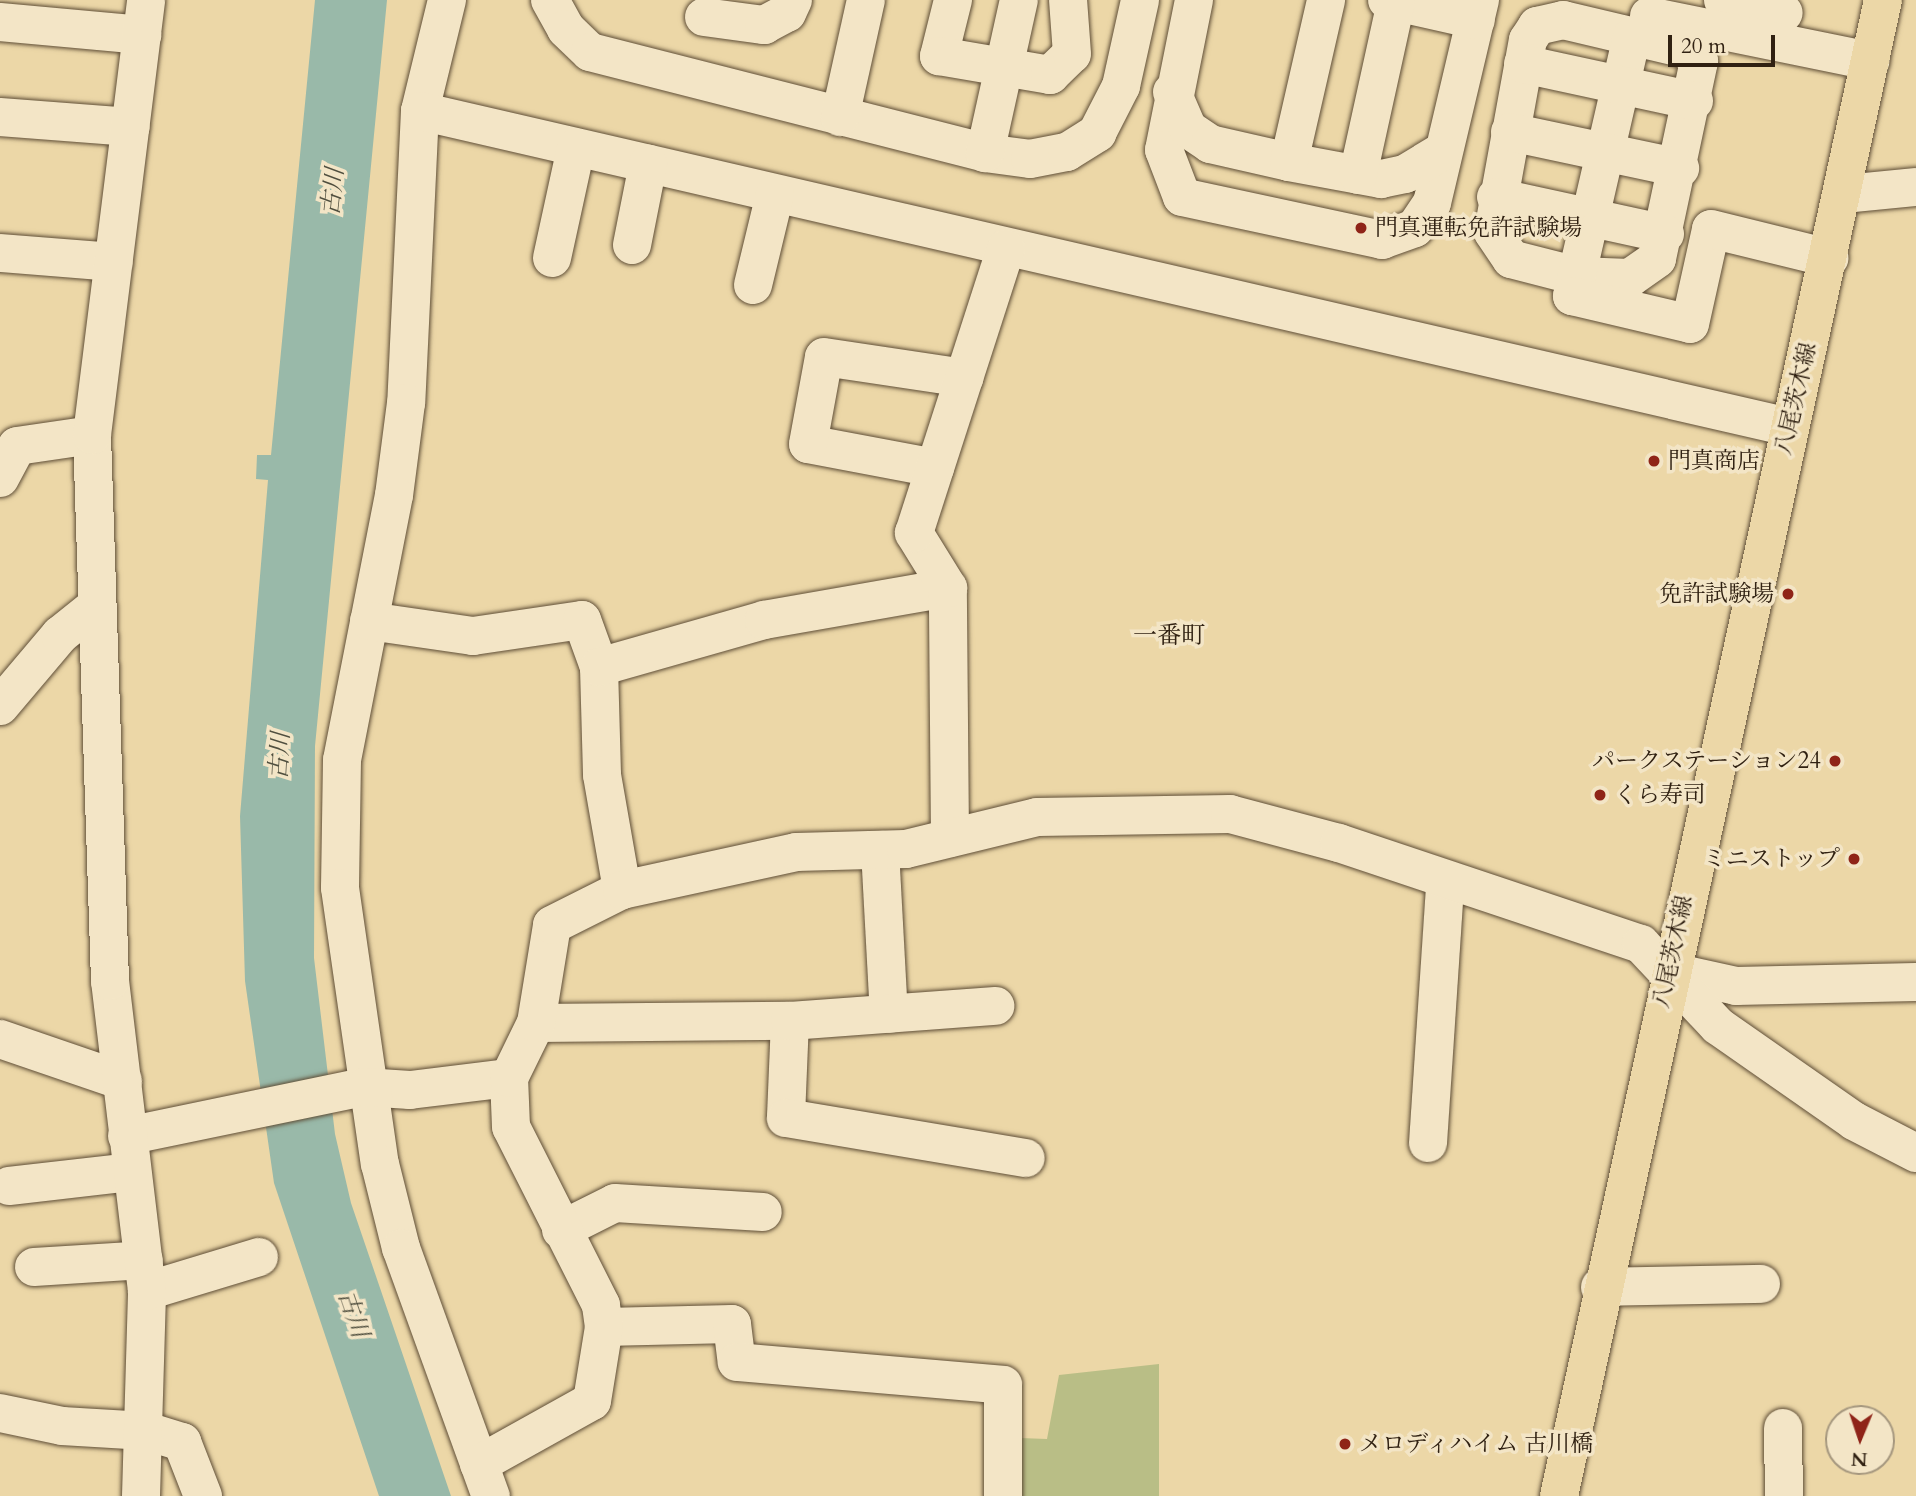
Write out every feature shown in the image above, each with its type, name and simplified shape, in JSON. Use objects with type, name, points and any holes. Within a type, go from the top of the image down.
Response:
[{"type":"main road","name":"八尾茨木線","points":[[1559,1496],[1600,1287],[1668,971],[1844,194],[1883,0]]},
{"type":"street","points":[[447,0],[420,111],[406,403],[342,760],[340,888],[364,1087],[401,1248],[485,1480],[592,1401],[604,1327],[601,1305],[510,1127],[509,1078],[536,1023],[552,925],[622,890],[796,852],[880,850],[950,838],[1037,817],[1230,814],[1339,843],[1445,884],[1641,944],[1718,1026],[1854,1121],[1916,1153]]},
{"type":"street","points":[[550,0],[566,29],[590,52],[985,153],[1030,159],[1067,152],[1097,133],[1121,86],[1140,0]]},
{"type":"street","points":[[691,78],[702,6],[764,25],[787,13],[793,0]]},
{"type":"street","points":[[840,117],[866,0]]},
{"type":"street","points":[[953,0],[939,56],[1003,70],[1050,75],[1065,67],[1072,54],[1068,0]]},
{"type":"street","points":[[985,153],[1019,0]]},
{"type":"street","points":[[1194,0],[1172,92],[1164,150],[1182,197],[1382,240],[1415,228],[1432,203],[1441,152],[1478,10],[1392,1],[1357,175]]},
{"type":"street","points":[[1289,162],[1326,0]]},
{"type":"street","points":[[1571,0],[1783,18]]},
{"type":"street","points":[[1734,1],[1783,18],[1870,61]]},
{"type":"street","points":[[0,22],[144,18],[92,435],[94,608],[110,981],[146,1275],[146,1431],[141,1496]]},
{"type":"street","points":[[1549,22],[1632,36],[1686,49],[1699,61],[1694,101],[1665,234],[1657,259],[1644,272],[1611,281],[1577,276],[1511,259],[1493,232],[1496,197],[1523,64],[1528,40],[1549,22]]},
{"type":"street","points":[[1632,36],[1572,296],[1690,324],[1711,229],[1829,257]]},
{"type":"street","points":[[1523,64],[1694,101]]},
{"type":"street","points":[[1172,92],[1188,129],[1210,144],[1289,162],[1357,175],[1405,174],[1441,152]]},
{"type":"street","points":[[420,111],[1790,427]]},
{"type":"street","points":[[0,117],[131,127]]},
{"type":"street","points":[[1510,132],[1679,168]]},
{"type":"street","points":[[552,258],[576,148]]},
{"type":"street","points":[[632,245],[648,164]]},
{"type":"street","points":[[1844,194],[1916,187]]},
{"type":"street","points":[[753,285],[775,194]]},
{"type":"street","points":[[1496,197],[1665,234]]},
{"type":"street","points":[[950,838],[948,588],[914,533],[1006,248]]},
{"type":"street","points":[[0,253],[114,262]]},
{"type":"street","points":[[935,468],[808,444],[824,357],[964,379]]},
{"type":"street","points":[[5,456],[92,435]]},
{"type":"street","points":[[599,667],[764,620],[948,588]]},
{"type":"street","points":[[0,706],[60,635],[94,608]]},
{"type":"street","points":[[369,621],[473,636],[582,620],[599,667],[602,775],[622,890]]},
{"type":"street","points":[[880,850],[889,1014]]},
{"type":"street","points":[[1428,1143],[1445,884]]},
{"type":"street","points":[[1668,971],[1736,986],[1916,982]]},
{"type":"street","points":[[536,1023],[790,1021],[996,1006]]},
{"type":"street","points":[[790,1021],[786,1118],[1026,1158]]},
{"type":"street","points":[[0,1039],[123,1082]]},
{"type":"street","points":[[9,1186],[130,1154],[239,1116],[364,1087],[410,1090],[509,1078]]},
{"type":"street","points":[[561,1230],[615,1203],[763,1212]]},
{"type":"street","points":[[34,1267],[146,1275],[259,1257]]},
{"type":"street","points":[[1600,1287],[1761,1284]]},
{"type":"street","points":[[604,1327],[732,1324],[737,1362],[1003,1385],[1003,1496]]},
{"type":"street","points":[[0,1413],[146,1431],[182,1442],[203,1496]]},
{"type":"street","points":[[1783,1428],[1784,1496]]},
{"type":"green space","points":[[1159,1364],[1159,1496],[1022,1496],[1020,1438],[1047,1439],[1059,1375]]},
{"type":"water","name":"古川","points":[[315,0],[387,0],[315,746],[314,958],[335,1134],[351,1203],[451,1496],[379,1496],[274,1183],[245,981],[240,816],[268,480],[256,479],[257,455],[271,455]]},
{"type":"place","name":"門真運転免許試験場","points":[[1361,228]]},
{"type":"place","name":"門真商店","points":[[1654,461]]},
{"type":"place","name":"免許試験場","points":[[1788,594]]},
{"type":"place","name":"パークステーション24","points":[[1835,761]]},
{"type":"place","name":"くら寿司","points":[[1600,795]]},
{"type":"place","name":"ミニストップ","points":[[1854,859]]},
{"type":"place","name":"メロディハイム 古川橋","points":[[1345,1444]]},
{"type":"district","name":"一番町","points":[[1169,636]]}]
